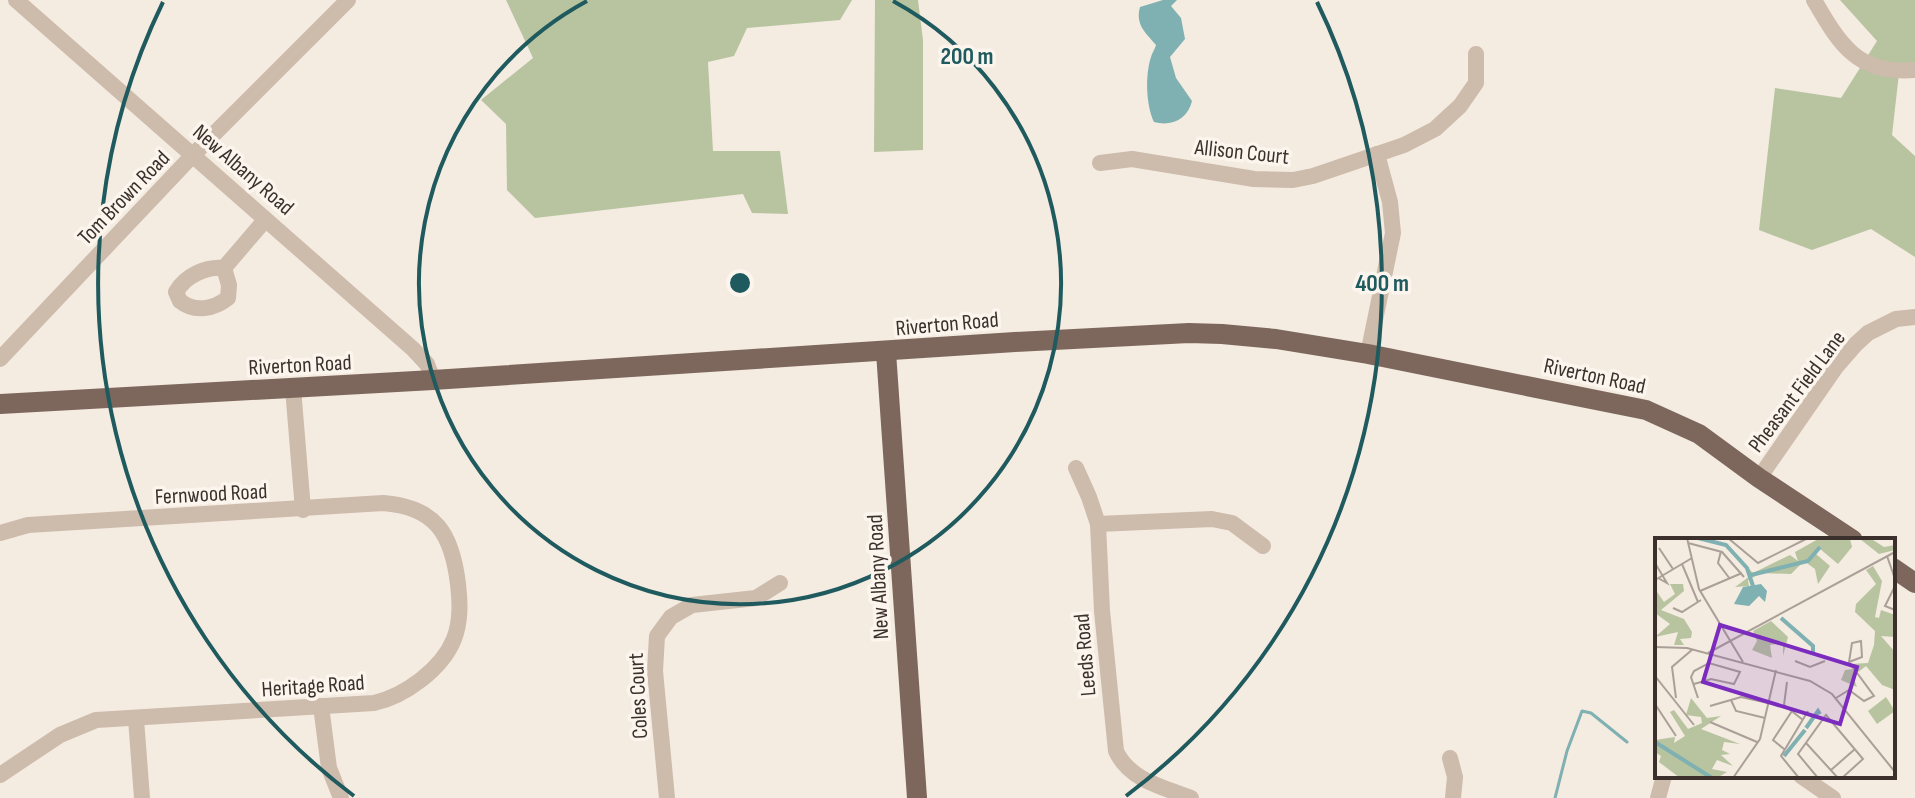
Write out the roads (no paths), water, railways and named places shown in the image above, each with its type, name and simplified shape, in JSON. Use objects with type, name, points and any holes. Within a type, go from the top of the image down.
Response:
[{"type":"main road","name":"Riverton Road","points":[[0,404],[1189,333],[1276,339],[1368,354],[1646,410],[1699,434],[1850,538]]},
{"type":"main road","name":"New Albany Road","points":[[886,352],[917,798]]},
{"type":"main road","points":[[1895,569],[1915,583]]},
{"type":"street","name":"New Albany Road","points":[[16,0],[413,349],[427,364],[433,380]]},
{"type":"street","name":"Tom Brown Road","points":[[0,359],[192,156],[348,0]]},
{"type":"street","points":[[1814,0],[1836,38],[1857,59],[1883,70],[1915,70]]},
{"type":"street","name":"Allison Court","points":[[1100,163],[1132,159],[1254,179],[1293,180],[1404,145],[1435,129],[1460,106],[1476,83],[1476,54]]},
{"type":"street","points":[[1368,354],[1393,233],[1390,202],[1377,154]]},
{"type":"street","points":[[224,268],[265,220]]},
{"type":"street","name":"Pheasant Field Lane","points":[[1759,478],[1836,367],[1856,344],[1868,333],[1896,319],[1915,317]]},
{"type":"street","points":[[293,388],[303,510]]},
{"type":"street","name":"Leeds Road","points":[[1076,468],[1098,524],[1102,611],[1116,751],[1126,768],[1147,781],[1191,798]]},
{"type":"street","name":"Heritage Road","points":[[0,775],[60,735],[96,720],[374,703],[408,689],[441,660],[453,641],[459,622],[455,563],[448,542],[427,515],[407,505],[383,503],[303,510]]},
{"type":"street","name":"Fernwood Road","points":[[0,533],[28,525],[303,510]]},
{"type":"street","points":[[1098,524],[1212,519],[1232,523],[1263,546]]},
{"type":"street","name":"Coles Court","points":[[667,798],[655,671],[657,636],[671,617],[692,605],[756,598],[780,583]]},
{"type":"street","points":[[321,706],[329,768],[341,798]]},
{"type":"street","points":[[136,719],[142,798]]},
{"type":"street","points":[[1450,758],[1455,777],[1453,798]]},
{"type":"street","points":[[1658,798],[1663,778]]},
{"type":"street","points":[[1804,778],[1833,798]]},
{"type":"water","points":[[1163,0],[1177,0],[1171,6],[1181,18],[1185,39],[1170,57],[1176,78],[1192,101],[1183,117],[1167,123],[1154,122],[1151,115],[1147,81],[1156,45],[1142,28],[1139,19],[1140,7]]},
{"type":"waterway","points":[[1555,798],[1567,751],[1582,711],[1591,713],[1627,742]]}]
